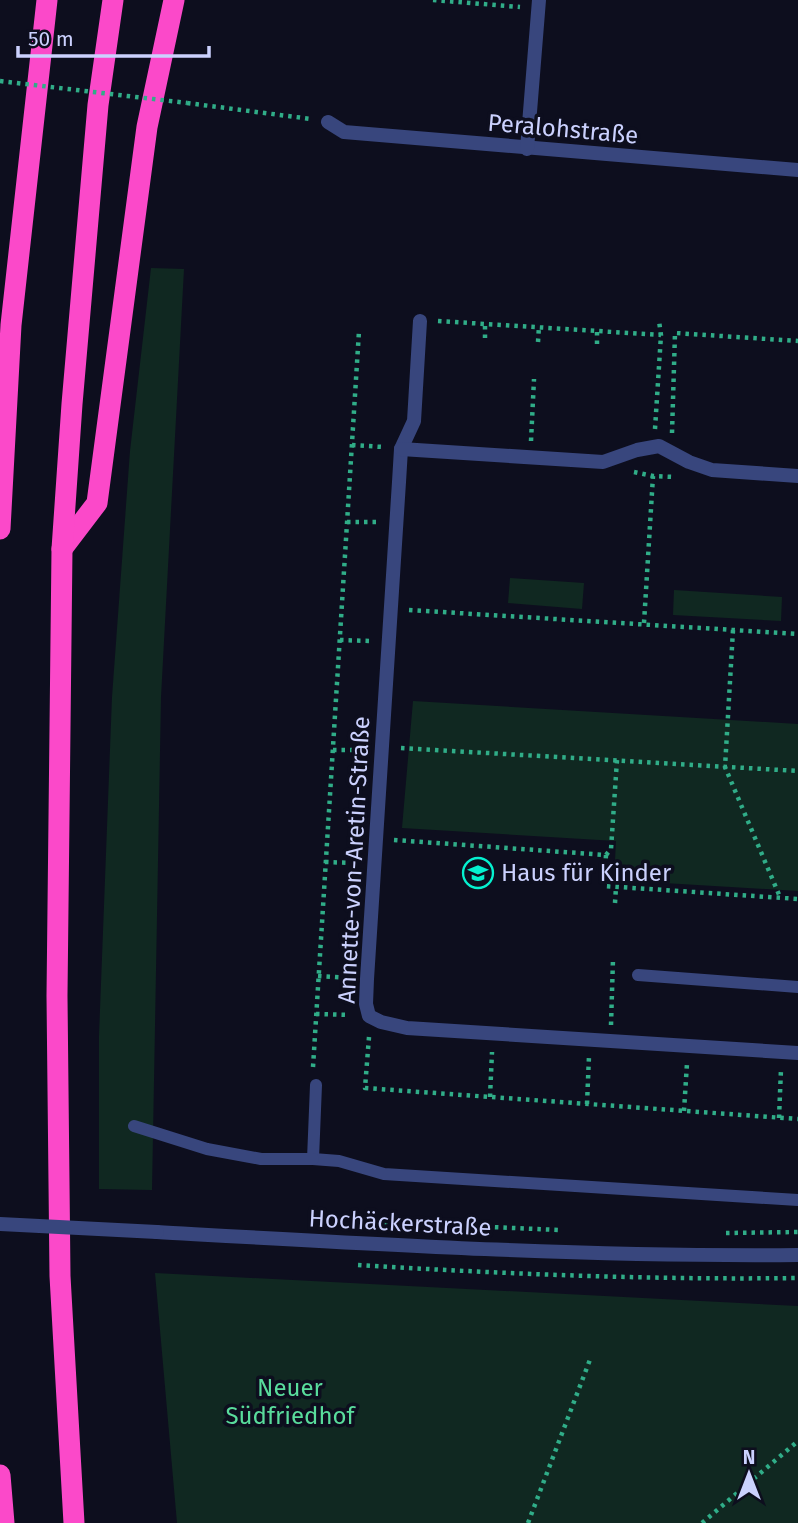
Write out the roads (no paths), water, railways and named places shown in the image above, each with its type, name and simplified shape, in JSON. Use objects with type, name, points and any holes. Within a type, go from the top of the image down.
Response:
[{"type":"highway","points":[[0,529],[11,325],[47,0]]},
{"type":"highway","points":[[74,1523],[60,1276],[58,1143],[62,549],[98,105],[113,0]]},
{"type":"highway","points":[[62,549],[97,503],[147,127],[174,0]]},
{"type":"highway","points":[[0,1475],[4,1523]]},
{"type":"street","points":[[527,149],[538,4]]},
{"type":"street","name":"Peralohstraße","points":[[328,121],[344,132],[798,170]]},
{"type":"street","name":"Annette-von-Aretin-Straße","points":[[420,321],[414,421],[401,449],[367,979],[366,1004],[369,1016],[381,1023],[407,1028],[798,1053]]},
{"type":"street","points":[[401,449],[603,462],[637,450],[665,449],[712,470],[798,476]]},
{"type":"street","name":"Hochäckerstraße","points":[[0,1224],[580,1254],[798,1255]]},
{"type":"lane","points":[[639,975],[798,986]]},
{"type":"lane","points":[[313,1159],[316,1085]]},
{"type":"lane","points":[[134,1126],[207,1149],[261,1159],[339,1161],[384,1174],[798,1200]]},
{"type":"place","name":"Haus für Kinder","points":[[478,873]]},
{"type":"park label","name":"Neuer Südfriedhof","points":[[290,1402]]}]
